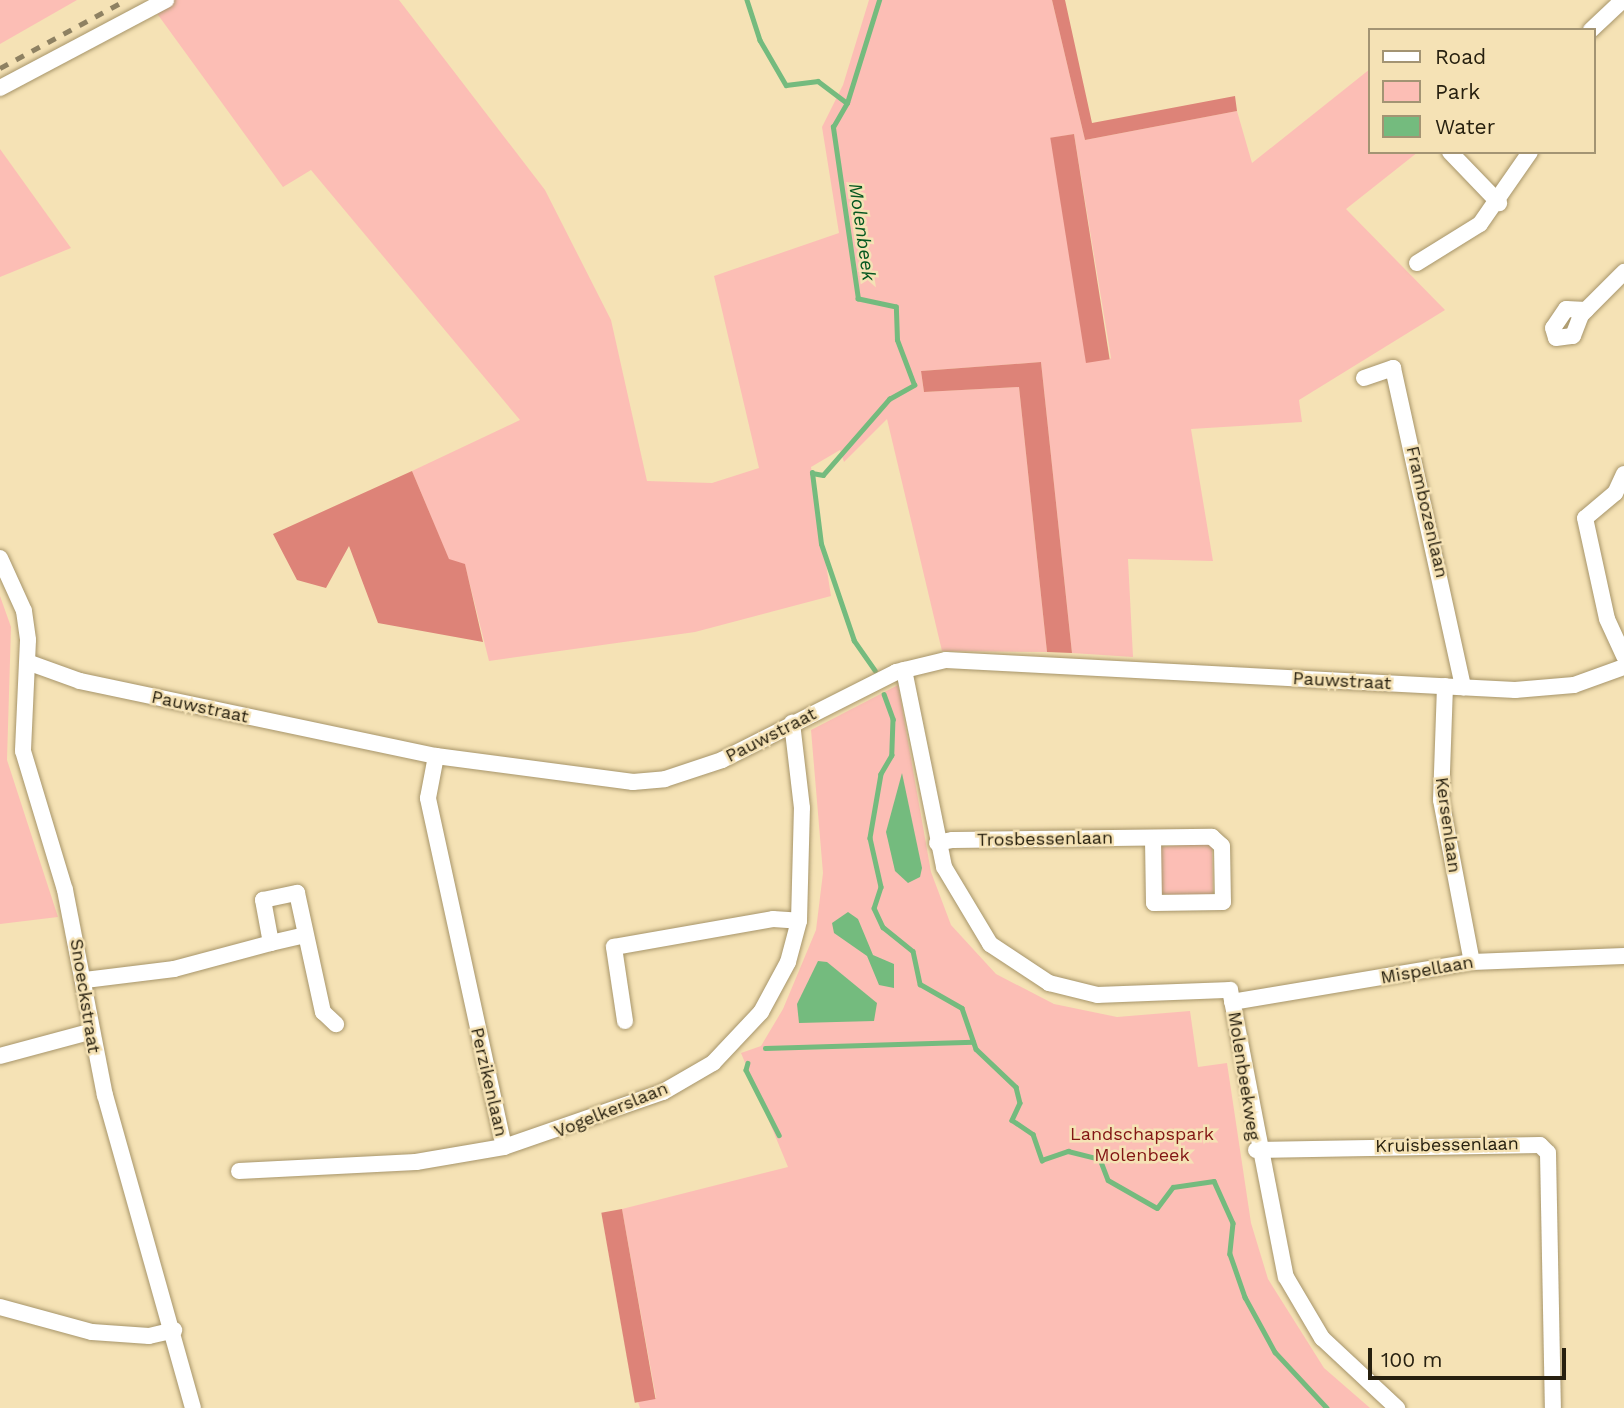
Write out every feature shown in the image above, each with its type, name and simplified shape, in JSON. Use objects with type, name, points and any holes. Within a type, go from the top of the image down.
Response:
[{"type":"street","points":[[0,88],[166,0]]},
{"type":"street","points":[[1593,28],[1623,0]]},
{"type":"street","points":[[1452,154],[1499,203]]},
{"type":"street","points":[[1417,263],[1454,244],[1499,203],[1529,154]]},
{"type":"street","points":[[1586,310],[1624,272]]},
{"type":"street","name":"Frambozenlaan","points":[[1364,378],[1393,368],[1463,687]]},
{"type":"street","points":[[1624,474],[1615,493],[1585,518],[1607,619],[1624,656]]},
{"type":"street","points":[[1,563],[24,611],[30,663]]},
{"type":"street","name":"Pauwstraat","points":[[30,663],[80,681],[436,756],[601,782],[665,779],[722,761],[792,723],[904,670],[946,660],[991,659],[1539,690],[1624,667]]},
{"type":"street","name":"Snoeckstraat","points":[[30,663],[23,751],[85,980],[89,1032],[174,1330],[193,1408]]},
{"type":"street","name":"Molenbeekweg","points":[[904,670],[937,843],[964,909],[990,944],[1049,983],[1098,995],[1230,990],[1275,1246],[1298,1304],[1343,1362],[1397,1408]]},
{"type":"street","name":"Kersenlaan","points":[[1444,686],[1441,800],[1472,962]]},
{"type":"street","name":"Vogelkerslaan","points":[[504,1147],[663,1092],[713,1063],[761,1012],[788,962],[799,921],[802,820],[792,723]]},
{"type":"street","name":"Perzikenlaan","points":[[239,1171],[416,1163],[504,1147],[428,798],[436,756]]},
{"type":"street","name":"Trosbessenlaan","points":[[937,843],[1212,836],[1222,846],[1223,902],[1154,910],[1153,838]]},
{"type":"street","points":[[271,943],[263,900],[297,893],[323,1012],[336,1024]]},
{"type":"street","points":[[625,1021],[614,947],[773,919],[799,921]]},
{"type":"street","points":[[85,980],[182,968],[306,935]]},
{"type":"street","name":"Mispellaan","points":[[1232,1002],[1472,962],[1624,956]]},
{"type":"street","points":[[0,1056],[89,1032]]},
{"type":"street","name":"Kruisbessenlaan","points":[[1256,1150],[1540,1145],[1548,1153],[1553,1408]]},
{"type":"street","points":[[0,1307],[92,1332],[149,1336],[174,1330]]},
{"type":"green space","points":[[0,0],[77,0],[0,44]]},
{"type":"green space","points":[[171,0],[399,0],[545,190],[611,320],[647,481],[712,483],[759,468],[714,276],[839,233],[822,127],[843,85],[869,0],[1052,0],[1085,140],[1237,111],[1252,163],[1368,71],[1368,154],[1415,154],[1346,209],[1445,310],[1299,400],[1302,422],[1191,429],[1213,561],[1128,559],[1133,657],[1072,653],[1041,362],[921,371],[924,392],[1019,387],[1047,652],[942,651],[887,419],[844,462],[840,450],[811,467],[831,596],[695,632],[489,661],[465,565],[449,560],[412,471],[520,420],[311,170],[283,187],[153,8]],"holes":[[[1074,134],[1110,359],[1086,360],[1051,138]]]},
{"type":"green space","points":[[0,149],[71,248],[0,277]]},
{"type":"green space","points":[[0,596],[11,627],[7,760],[58,917],[0,924]]},
{"type":"green space","name":"Landschapspark Molenbeek","points":[[898,685],[931,872],[951,925],[996,974],[1054,1004],[1117,1017],[1190,1011],[1198,1067],[1227,1063],[1251,1223],[1268,1279],[1324,1368],[1370,1408],[640,1408],[638,1402],[656,1398],[622,1209],[788,1167],[741,1053],[761,1046],[783,1009],[816,930],[823,873],[811,730]]},
{"type":"green space","points":[[1212,843],[1213,897],[1159,894],[1159,847]]},
{"type":"shaded area","points":[[1052,0],[1065,0],[1092,123],[1235,96],[1237,111],[1085,140]]},
{"type":"shaded area","points":[[1074,134],[1110,359],[1086,363],[1050,138]]},
{"type":"shaded area","points":[[1041,362],[1072,653],[1047,652],[1019,387],[924,392],[921,371]]},
{"type":"shaded area","points":[[412,471],[449,559],[465,564],[483,642],[378,623],[349,546],[326,588],[297,580],[273,534]]},
{"type":"shaded area","points":[[622,1209],[656,1399],[635,1403],[601,1213]]},
{"type":"water","points":[[902,773],[922,868],[920,877],[908,883],[895,871],[886,832]]},
{"type":"water","points":[[848,912],[858,919],[873,955],[894,964],[894,988],[879,985],[867,956],[834,933],[832,923]]},
{"type":"water","points":[[818,961],[827,962],[877,1003],[874,1021],[799,1023],[797,1004]]},
{"type":"waterway","points":[[747,0],[760,40],[786,85],[818,81],[847,103]]},
{"type":"waterway","name":"Molenbeek","points":[[875,671],[854,641],[821,544],[812,473],[823,475],[889,399],[914,385],[897,340],[896,307],[858,299],[833,127],[847,103],[879,0]]},
{"type":"waterway","name":"Molenbeek","points":[[884,694],[893,719],[892,755],[881,774],[870,838],[881,887],[874,908],[883,927],[913,951],[920,984],[962,1008],[976,1049],[1016,1087],[1020,1103],[1012,1120],[1033,1134],[1042,1160],[1068,1151],[1100,1159],[1108,1180],[1157,1208],[1173,1187],[1214,1181],[1233,1223],[1230,1254],[1245,1297],[1275,1352],[1327,1408]]},
{"type":"waterway","points":[[765,1048],[973,1042]]},
{"type":"waterway","points":[[748,1063],[746,1070],[779,1135]]},
{"type":"railway","points":[[0,68],[126,0]]}]
